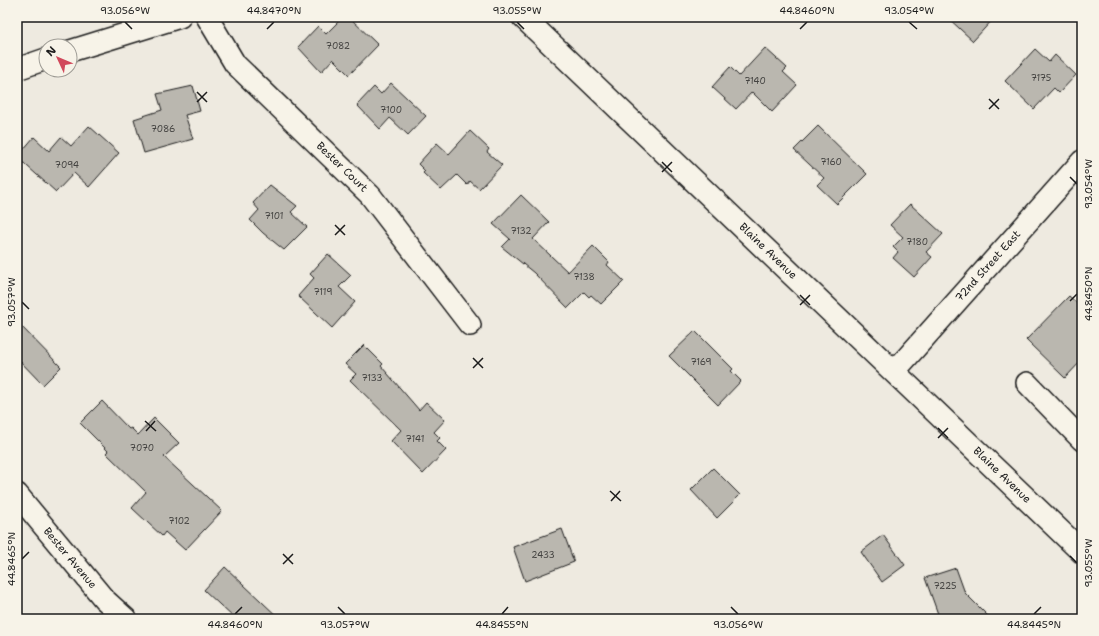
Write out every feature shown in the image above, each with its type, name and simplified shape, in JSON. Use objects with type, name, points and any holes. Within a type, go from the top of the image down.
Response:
[{"type":"street","points":[[78,49],[180,17]]},
{"type":"street","name":"Bester Court","points":[[207,17],[235,64],[370,195],[470,325]]},
{"type":"street","name":"Blaine Avenue","points":[[523,17],[1082,552]]},
{"type":"street","points":[[17,69],[38,62]]},
{"type":"street","name":"72nd Street East","points":[[894,372],[1082,161]]},
{"type":"street","points":[[1027,383],[1082,440]]},
{"type":"street","name":"Bester Avenue","points":[[17,494],[104,599],[126,619]]},
{"type":"building","points":[[343,17],[349,17],[378,45],[349,75],[333,59],[321,72],[298,47],[318,26],[326,34]]},
{"type":"building","points":[[947,17],[995,17],[973,41]]},
{"type":"building","points":[[765,48],[787,68],[783,72],[797,85],[772,112],[752,92],[736,109],[712,87],[730,67],[739,76]]},
{"type":"building","points":[[1035,49],[1049,62],[1055,55],[1076,75],[1059,93],[1054,88],[1034,109],[1005,81]]},
{"type":"building","points":[[391,83],[426,116],[408,135],[390,118],[380,129],[357,105],[374,87],[381,94]]},
{"type":"building","points":[[193,86],[200,111],[185,115],[193,139],[144,153],[134,119],[162,110],[157,94]]},
{"type":"building","points":[[89,126],[119,153],[89,187],[74,173],[56,192],[17,157],[34,137],[49,151],[61,137],[71,146]]},
{"type":"building","points":[[818,126],[867,174],[837,204],[817,185],[824,178],[794,150]]},
{"type":"building","points":[[470,131],[489,149],[487,152],[502,165],[479,189],[470,181],[467,185],[457,175],[441,190],[423,173],[425,171],[418,164],[437,143],[449,154]]},
{"type":"building","points":[[270,185],[297,206],[291,212],[307,227],[284,250],[250,220],[259,210],[253,203]]},
{"type":"building","points":[[521,195],[549,222],[533,239],[568,272],[593,246],[609,262],[607,265],[624,281],[601,304],[591,295],[589,297],[584,292],[568,308],[534,273],[502,247],[510,239],[493,224]]},
{"type":"building","points":[[910,204],[943,234],[926,252],[932,257],[914,277],[893,258],[898,252],[893,247],[903,237],[890,225]]},
{"type":"building","points":[[328,254],[351,275],[339,287],[355,302],[332,328],[298,296],[314,278],[310,274]]},
{"type":"building","points":[[1069,296],[1082,308],[1082,360],[1065,378],[1026,340]]},
{"type":"building","points":[[17,322],[61,367],[43,385],[17,358]]},
{"type":"building","points":[[695,331],[733,369],[731,371],[741,381],[718,405],[669,356]]},
{"type":"building","points":[[364,345],[383,364],[381,366],[419,410],[426,402],[445,420],[434,432],[440,438],[437,441],[446,450],[423,474],[391,441],[401,430],[350,380],[356,374],[345,364]]},
{"type":"building","points":[[102,401],[129,429],[131,428],[138,435],[154,418],[179,443],[164,457],[222,511],[185,550],[165,532],[162,536],[132,508],[146,492],[106,453],[108,451],[80,423]]},
{"type":"building","points":[[713,468],[740,495],[717,518],[691,490]]},
{"type":"building","points":[[562,529],[574,562],[525,581],[513,547]]},
{"type":"building","points":[[883,535],[905,565],[882,582],[861,552]]},
{"type":"building","points":[[225,567],[280,619],[235,619],[204,590]]},
{"type":"building","points":[[956,568],[965,593],[991,619],[943,619],[938,614],[925,578]]}]
